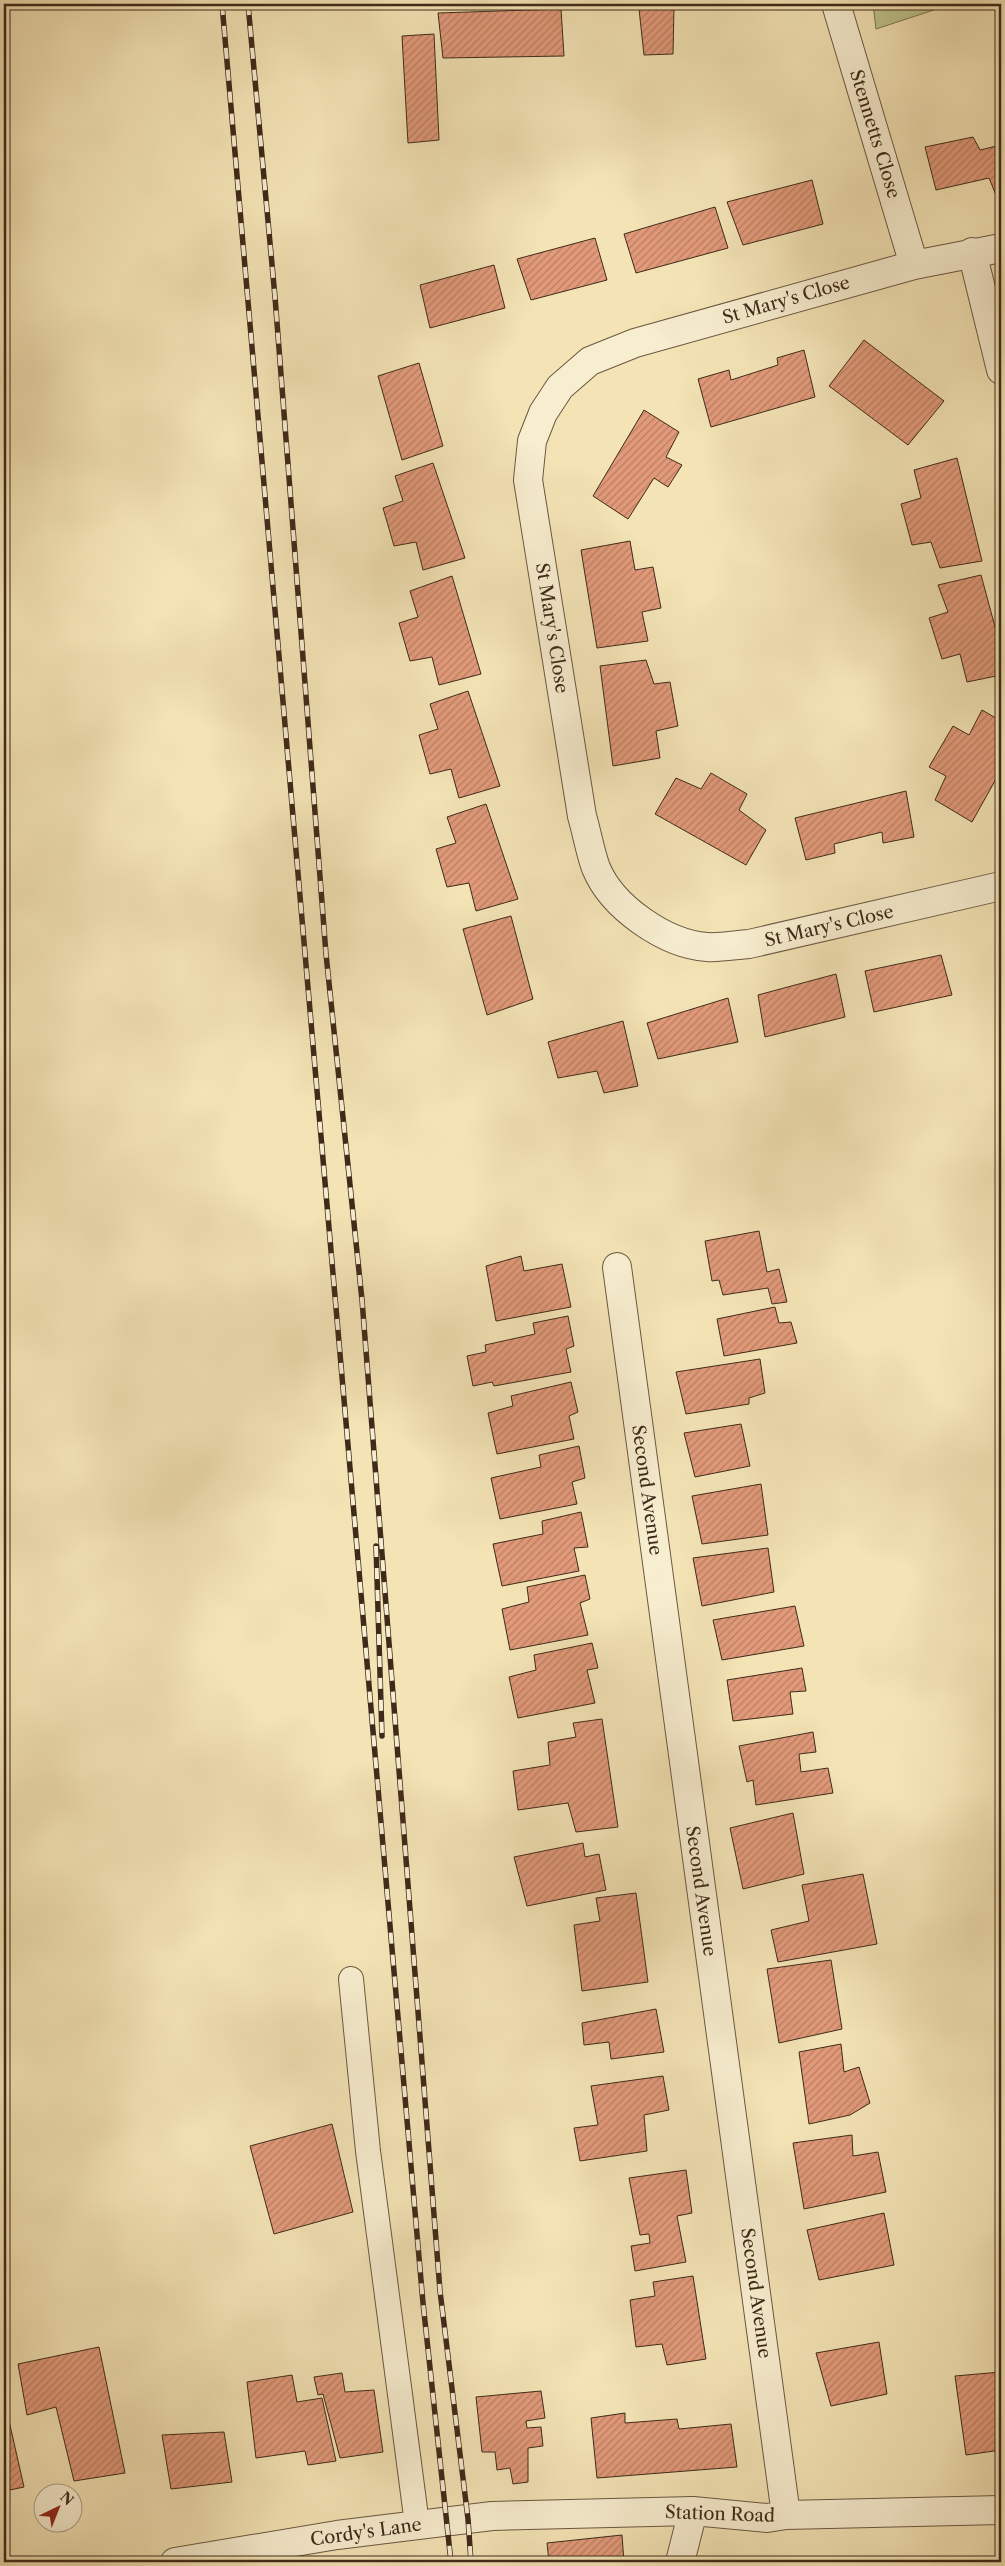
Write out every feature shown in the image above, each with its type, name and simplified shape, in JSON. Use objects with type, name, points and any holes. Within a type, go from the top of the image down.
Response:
[{"type":"street","name":"Stennetts Close","points":[[836,4],[914,264]]},
{"type":"street","name":"St Mary's Close","points":[[1001,248],[914,264],[635,343],[590,361],[560,387],[543,413],[532,441],[528,480],[582,816],[596,869],[613,897],[639,920],[670,936],[706,947],[749,944],[1001,886]]},
{"type":"street","points":[[972,252],[1001,370]]},
{"type":"street","name":"Second Avenue","points":[[617,1267],[786,2515]]},
{"type":"street","name":"Station Road","points":[[468,2519],[693,2511],[767,2518],[786,2515],[1001,2510]]},
{"type":"street","points":[[680,2562],[693,2511]]},
{"type":"street","name":"Cordy's Lane","points":[[175,2562],[417,2524],[468,2519]]},
{"type":"lane","points":[[352,1979],[368,2151],[417,2524]]},
{"type":"green space","points":[[873,4],[952,4],[876,29]]},
{"type":"building","points":[[328,4],[378,4],[328,6]]},
{"type":"building","points":[[674,6],[673,54],[644,55],[639,9]]},
{"type":"building","points":[[561,9],[564,56],[443,58],[438,13]]},
{"type":"building","points":[[434,34],[439,140],[408,143],[402,36]]},
{"type":"building","points":[[973,137],[980,150],[1001,145],[1001,194],[996,195],[989,178],[936,190],[925,147]]},
{"type":"building","points":[[812,180],[823,224],[743,245],[727,202]]},
{"type":"building","points":[[715,207],[728,248],[636,273],[624,234]]},
{"type":"building","points":[[595,238],[607,280],[531,300],[517,259]]},
{"type":"building","points":[[494,265],[505,308],[430,328],[420,285]]},
{"type":"building","points":[[864,340],[944,401],[908,445],[829,386]]},
{"type":"building","points":[[804,350],[815,397],[711,427],[698,379],[729,370],[731,380],[778,365],[777,358]]},
{"type":"building","points":[[419,363],[443,446],[402,460],[378,376]]},
{"type":"building","points":[[644,410],[679,432],[666,457],[682,465],[668,487],[654,478],[628,519],[593,496]]},
{"type":"building","points":[[957,458],[982,561],[940,568],[931,542],[912,545],[901,504],[921,498],[914,470]]},
{"type":"building","points":[[433,463],[465,558],[423,570],[416,542],[394,546],[383,508],[403,501],[395,476]]},
{"type":"building","points":[[630,541],[635,570],[653,567],[661,608],[642,612],[648,641],[597,648],[581,550]]},
{"type":"building","points":[[981,575],[1001,649],[1001,675],[967,682],[960,654],[942,659],[929,618],[948,612],[938,585]]},
{"type":"building","points":[[452,576],[481,674],[439,685],[432,657],[410,661],[399,623],[418,617],[410,591]]},
{"type":"building","points":[[646,660],[654,684],[670,682],[678,726],[656,731],[660,758],[613,766],[600,666]]},
{"type":"building","points":[[468,691],[500,786],[459,798],[451,769],[430,774],[419,735],[438,729],[430,704]]},
{"type":"building","points":[[982,710],[1001,721],[1001,770],[972,822],[935,800],[946,776],[929,767],[953,726],[969,735]]},
{"type":"building","points":[[711,773],[747,794],[739,810],[766,830],[746,865],[655,814],[676,778],[701,789]]},
{"type":"building","points":[[906,791],[914,837],[883,843],[882,832],[834,844],[835,853],[806,860],[795,818]]},
{"type":"building","points":[[486,804],[518,899],[476,911],[469,883],[447,887],[436,849],[456,843],[447,817]]},
{"type":"building","points":[[511,916],[533,999],[487,1015],[463,929]]},
{"type":"building","points":[[941,955],[952,995],[874,1012],[865,971]]},
{"type":"building","points":[[836,974],[845,1017],[765,1037],[758,995]]},
{"type":"building","points":[[728,998],[738,1042],[658,1059],[647,1023]]},
{"type":"building","points":[[623,1021],[638,1086],[604,1093],[597,1071],[558,1078],[548,1042]]},
{"type":"building","points":[[759,1231],[767,1272],[779,1269],[787,1302],[772,1304],[768,1288],[723,1295],[719,1280],[712,1281],[705,1241]]},
{"type":"building","points":[[521,1256],[524,1271],[562,1264],[571,1307],[496,1321],[486,1266]]},
{"type":"building","points":[[775,1307],[779,1323],[791,1322],[797,1343],[724,1356],[717,1319]]},
{"type":"building","points":[[568,1316],[574,1346],[566,1349],[571,1372],[494,1386],[492,1382],[473,1386],[467,1356],[486,1352],[485,1345],[535,1334],[533,1323]]},
{"type":"building","points":[[760,1359],[765,1393],[749,1398],[749,1404],[686,1414],[676,1372]]},
{"type":"building","points":[[571,1382],[578,1412],[569,1416],[574,1439],[497,1454],[488,1413],[513,1406],[511,1396]]},
{"type":"building","points":[[741,1424],[750,1466],[695,1477],[684,1433]]},
{"type":"building","points":[[579,1446],[585,1478],[572,1482],[577,1504],[500,1519],[491,1478],[541,1467],[539,1455]]},
{"type":"building","points":[[761,1484],[768,1535],[702,1544],[692,1496]]},
{"type":"building","points":[[581,1512],[588,1547],[574,1548],[579,1571],[502,1586],[493,1544],[543,1534],[542,1521]]},
{"type":"building","points":[[768,1548],[774,1592],[702,1606],[693,1558]]},
{"type":"building","points":[[585,1575],[590,1599],[580,1603],[588,1635],[510,1650],[502,1609],[529,1602],[527,1587]]},
{"type":"building","points":[[795,1606],[804,1646],[722,1660],[713,1620]]},
{"type":"building","points":[[592,1643],[598,1668],[587,1670],[595,1703],[518,1718],[509,1677],[536,1670],[534,1655]]},
{"type":"building","points":[[802,1668],[806,1691],[790,1692],[793,1714],[733,1721],[727,1680]]},
{"type":"building","points":[[602,1719],[618,1827],[576,1832],[568,1803],[518,1810],[513,1771],[550,1765],[548,1742],[576,1737],[573,1723]]},
{"type":"building","points":[[813,1732],[816,1752],[799,1754],[801,1772],[828,1768],[833,1793],[756,1805],[753,1780],[747,1782],[739,1746]]},
{"type":"building","points":[[793,1813],[804,1874],[743,1889],[730,1828]]},
{"type":"building","points":[[583,1843],[585,1857],[599,1854],[606,1890],[527,1906],[514,1857]]},
{"type":"building","points":[[863,1874],[877,1944],[778,1962],[771,1930],[809,1921],[802,1885]]},
{"type":"building","points":[[636,1893],[648,1982],[582,1991],[574,1925],[600,1921],[596,1898]]},
{"type":"building","points":[[831,1960],[842,2029],[779,2043],[767,1969]]},
{"type":"building","points":[[656,2009],[664,2052],[611,2059],[609,2042],[584,2045],[582,2023]]},
{"type":"building","points":[[841,2044],[844,2072],[859,2067],[870,2103],[850,2115],[809,2124],[799,2052]]},
{"type":"building","points":[[663,2076],[669,2110],[644,2115],[647,2151],[580,2161],[574,2128],[598,2125],[591,2086]]},
{"type":"building","points":[[332,2124],[353,2212],[274,2234],[250,2146]]},
{"type":"building","points":[[852,2135],[853,2156],[878,2152],[886,2192],[804,2209],[793,2143]]},
{"type":"building","points":[[686,2170],[692,2213],[677,2216],[686,2262],[635,2271],[631,2246],[650,2243],[649,2234],[640,2235],[629,2178]]},
{"type":"building","points":[[884,2213],[894,2265],[819,2280],[807,2230]]},
{"type":"building","points":[[693,2276],[706,2359],[667,2365],[662,2344],[636,2347],[630,2300],[655,2296],[653,2282]]},
{"type":"building","points":[[879,2342],[887,2394],[831,2406],[816,2353]]},
{"type":"building","points":[[99,2347],[125,2473],[74,2481],[56,2407],[27,2415],[18,2364]]},
{"type":"building","points":[[1001,2372],[1001,2450],[966,2455],[955,2376]]},
{"type":"building","points":[[342,2373],[345,2392],[374,2390],[383,2452],[340,2458],[323,2394],[318,2395],[314,2377]]},
{"type":"building","points":[[292,2375],[297,2402],[322,2398],[336,2461],[308,2465],[305,2451],[256,2458],[247,2382]]},
{"type":"building","points":[[541,2391],[545,2418],[526,2421],[527,2428],[541,2427],[543,2446],[528,2448],[528,2482],[513,2484],[510,2468],[497,2470],[495,2452],[482,2452],[476,2397]]},
{"type":"building","points":[[7,2412],[24,2487],[10,2490],[4,2461],[4,2413]]},
{"type":"building","points":[[625,2413],[625,2423],[677,2419],[679,2429],[731,2424],[737,2467],[597,2478],[591,2418]]},
{"type":"building","points":[[224,2432],[232,2482],[171,2489],[162,2435]]},
{"type":"building","points":[[622,2535],[624,2562],[549,2562],[547,2543]]},
{"type":"building","points":[[1001,2557],[1001,2562],[976,2562],[975,2559]]},
{"type":"railway","points":[[222,4],[423,2303],[451,2562]]},
{"type":"railway","points":[[248,4],[275,297],[326,954],[362,1300],[440,2291],[468,2519],[471,2562]]},
{"type":"railway","points":[[376,1546],[382,1736]]}]
